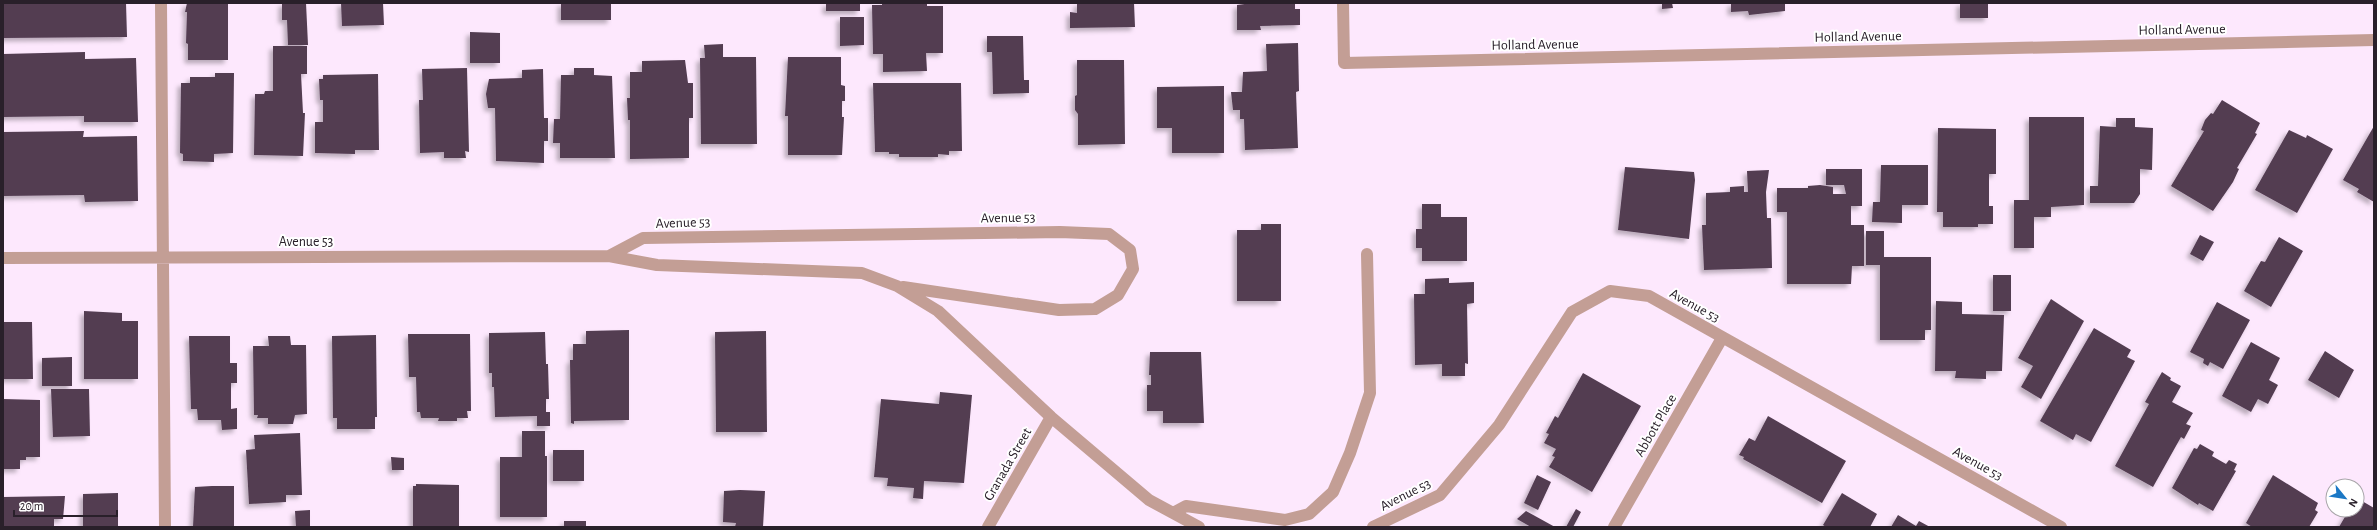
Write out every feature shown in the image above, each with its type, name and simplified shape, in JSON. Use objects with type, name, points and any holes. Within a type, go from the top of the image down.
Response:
[{"type":"street","points":[[161,3],[165,527]]},
{"type":"street","name":"Holland Avenue","points":[[1343,3],[1344,63],[2374,40]]},
{"type":"street","name":"Avenue 53","points":[[3,258],[162,256],[609,256],[657,265],[862,273],[898,286],[1059,310],[1095,309],[1118,295],[1133,269],[1130,250],[1109,234],[1060,232],[643,238],[609,256]]},
{"type":"street","points":[[1173,513],[1186,506],[1285,520],[1309,514],[1334,492],[1350,453],[1370,393],[1367,254]]},
{"type":"street","name":"Avenue 53","points":[[898,286],[938,311],[1051,417],[1149,500],[1199,527]]},
{"type":"street","name":"Avenue 53","points":[[1373,527],[1440,495],[1499,425],[1572,312],[1610,291],[1649,296],[2061,527]]},
{"type":"street","name":"Abbott Place","points":[[1614,527],[1722,338]]},
{"type":"street","name":"Granada Street","points":[[988,527],[1051,417]]},
{"type":"building","points":[[3,3],[126,3],[127,37],[3,38]]},
{"type":"building","points":[[187,3],[228,3],[228,60],[188,60],[188,44],[186,43],[187,12],[185,12]]},
{"type":"building","points":[[282,3],[306,3],[308,45],[288,45],[287,20],[282,20]]},
{"type":"building","points":[[341,3],[383,3],[384,25],[342,26]]},
{"type":"building","points":[[561,3],[611,3],[611,20],[561,20]]},
{"type":"building","points":[[826,3],[860,3],[860,11],[826,11]]},
{"type":"building","points":[[882,3],[927,3],[927,6],[943,6],[943,53],[926,53],[927,71],[883,72],[883,54],[873,54],[872,5],[882,5]]},
{"type":"building","points":[[1077,3],[1134,3],[1135,27],[1070,28],[1070,12],[1077,13]]},
{"type":"building","points":[[1252,3],[1295,3],[1295,9],[1300,9],[1300,25],[1260,26],[1261,30],[1237,30],[1237,5]]},
{"type":"building","points":[[1662,3],[1672,3],[1673,8],[1662,9]]},
{"type":"building","points":[[1731,3],[1785,3],[1785,11],[1749,15],[1748,11],[1731,12]]},
{"type":"building","points":[[1960,3],[1988,3],[1988,18],[1960,18]]},
{"type":"building","points":[[840,17],[864,17],[864,45],[840,46]]},
{"type":"building","points":[[470,32],[500,33],[500,63],[470,63]]},
{"type":"building","points":[[987,36],[1023,36],[1024,80],[1029,80],[1029,93],[993,94],[992,52],[987,52]]},
{"type":"building","points":[[1298,43],[1299,91],[1296,92],[1298,148],[1245,150],[1244,119],[1240,119],[1240,110],[1233,110],[1231,92],[1242,92],[1243,72],[1267,71],[1266,44]]},
{"type":"building","points":[[723,44],[723,57],[756,57],[757,144],[701,144],[700,58],[705,58],[704,45]]},
{"type":"building","points":[[273,46],[307,46],[307,74],[301,74],[303,113],[305,113],[303,156],[254,155],[255,94],[264,94],[265,91],[273,91]]},
{"type":"building","points":[[85,52],[85,59],[136,58],[138,122],[84,122],[84,116],[3,117],[3,54]]},
{"type":"building","points":[[788,57],[841,57],[841,85],[845,86],[845,101],[842,101],[842,117],[844,117],[842,155],[788,155],[788,116],[785,116]]},
{"type":"building","points":[[685,60],[688,83],[693,83],[693,118],[689,118],[689,158],[630,159],[630,120],[628,120],[627,98],[630,98],[630,72],[642,72],[642,61]]},
{"type":"building","points":[[1077,60],[1124,60],[1125,144],[1078,145],[1078,114],[1075,110],[1075,96],[1077,95]]},
{"type":"building","points":[[467,68],[469,152],[465,151],[466,158],[444,158],[444,152],[420,153],[419,100],[423,100],[422,69]]},
{"type":"building","points":[[574,68],[594,68],[594,75],[612,76],[615,158],[560,158],[560,143],[553,143],[554,119],[560,119],[561,75],[574,75]]},
{"type":"building","points":[[543,69],[544,118],[548,118],[548,141],[544,141],[544,163],[496,161],[495,108],[488,108],[486,94],[489,79],[522,78],[522,70]]},
{"type":"building","points":[[215,73],[234,73],[233,153],[214,154],[214,162],[183,161],[183,154],[180,153],[181,83],[190,83],[190,77],[215,77]]},
{"type":"building","points":[[378,74],[379,150],[355,150],[355,154],[315,153],[315,122],[323,122],[323,100],[320,100],[319,79],[323,79],[323,75]]},
{"type":"building","points":[[873,83],[961,83],[962,151],[949,151],[949,155],[938,154],[938,157],[899,157],[899,154],[875,152]]},
{"type":"building","points":[[1224,86],[1224,153],[1172,153],[1172,128],[1157,128],[1157,87]]},
{"type":"building","points":[[2222,100],[2260,123],[2255,133],[2257,134],[2237,168],[2239,169],[2233,182],[2213,211],[2171,186],[2204,131],[2201,130],[2205,120],[2211,113],[2213,114]]},
{"type":"building","points":[[2029,117],[2084,117],[2084,205],[2051,207],[2051,217],[2034,217],[2034,248],[2014,248],[2014,200],[2029,200]]},
{"type":"building","points":[[2116,118],[2135,118],[2135,127],[2153,128],[2152,170],[2140,169],[2140,194],[2134,203],[2090,203],[2090,186],[2098,186],[2100,126],[2116,127]]},
{"type":"building","points":[[2374,126],[2374,202],[2357,192],[2359,189],[2343,180]]},
{"type":"building","points":[[1938,128],[1996,129],[1996,174],[1989,174],[1989,206],[1993,206],[1993,224],[1978,224],[1978,227],[1943,227],[1943,212],[1937,212]]},
{"type":"building","points":[[2289,130],[2306,138],[2307,135],[2333,149],[2297,213],[2255,190]]},
{"type":"building","points":[[84,131],[83,137],[137,136],[138,201],[85,202],[84,195],[3,196],[3,132]]},
{"type":"building","points":[[1881,165],[1928,165],[1928,205],[1902,205],[1902,223],[1872,222],[1873,202],[1880,202]]},
{"type":"building","points":[[1625,167],[1694,172],[1695,180],[1689,239],[1618,230]]},
{"type":"building","points":[[1826,169],[1862,169],[1862,206],[1851,206],[1851,225],[1864,225],[1864,266],[1852,266],[1851,284],[1787,284],[1787,212],[1777,212],[1777,188],[1808,188],[1808,186],[1820,185],[1833,187],[1833,194],[1846,194],[1844,185],[1826,185]]},
{"type":"building","points":[[1769,170],[1766,192],[1767,218],[1771,218],[1772,268],[1704,270],[1702,225],[1706,225],[1706,193],[1730,192],[1730,187],[1744,186],[1744,192],[1748,192],[1747,171]]},
{"type":"building","points":[[1422,204],[1441,204],[1441,217],[1467,217],[1467,261],[1422,261],[1422,248],[1416,248],[1416,229],[1422,229]]},
{"type":"building","points":[[1261,224],[1281,224],[1281,301],[1237,301],[1237,230],[1261,230]]},
{"type":"building","points":[[1866,231],[1884,231],[1884,257],[1931,257],[1931,330],[1925,330],[1925,340],[1880,340],[1880,265],[1866,265]]},
{"type":"building","points":[[2200,235],[2214,242],[2203,261],[2190,254]]},
{"type":"building","points":[[2279,237],[2303,251],[2271,307],[2244,291],[2261,261],[2265,262]]},
{"type":"building","points":[[1993,275],[2011,275],[2011,311],[1993,311]]},
{"type":"building","points":[[1449,278],[1449,283],[1474,282],[1474,303],[1467,304],[1468,364],[1465,363],[1465,376],[1442,376],[1442,364],[1415,365],[1414,294],[1425,294],[1425,279]]},
{"type":"building","points":[[2051,299],[2084,321],[2041,399],[2021,387],[2033,366],[2018,358]]},
{"type":"building","points":[[1936,301],[1962,302],[1962,314],[2004,315],[2002,371],[1986,371],[1986,379],[1955,378],[1956,371],[1935,371]]},
{"type":"building","points":[[2217,302],[2250,320],[2223,369],[2210,362],[2208,366],[2203,363],[2204,359],[2190,352]]},
{"type":"building","points":[[84,311],[122,313],[122,321],[138,321],[138,379],[84,379]]},
{"type":"building","points":[[3,322],[32,322],[33,379],[3,379]]},
{"type":"building","points":[[2094,328],[2131,350],[2127,357],[2135,361],[2091,442],[2076,434],[2073,440],[2040,421]]},
{"type":"building","points":[[629,330],[629,420],[574,421],[574,424],[571,423],[570,360],[573,360],[573,344],[586,344],[586,331]]},
{"type":"building","points":[[766,331],[767,432],[716,432],[715,332]]},
{"type":"building","points":[[545,332],[549,399],[546,399],[546,412],[550,412],[550,426],[537,426],[537,416],[495,417],[494,387],[492,387],[492,373],[489,373],[489,333]]},
{"type":"building","points":[[408,334],[470,334],[471,411],[467,411],[468,418],[457,418],[457,421],[438,421],[439,418],[421,418],[420,412],[417,412],[416,377],[409,377]]},
{"type":"building","points":[[376,335],[377,417],[375,417],[375,429],[337,429],[337,418],[333,418],[332,336]]},
{"type":"building","points":[[189,336],[230,336],[230,363],[237,363],[237,383],[231,383],[231,409],[237,408],[237,429],[222,430],[221,420],[198,420],[197,409],[191,409]]},
{"type":"building","points":[[268,336],[290,336],[291,345],[306,345],[307,414],[295,415],[293,424],[268,424],[268,418],[257,418],[258,415],[254,415],[253,346],[269,346]]},
{"type":"building","points":[[2251,342],[2280,358],[2269,380],[2278,385],[2268,404],[2258,399],[2251,412],[2222,396]]},
{"type":"building","points":[[2325,351],[2354,370],[2339,398],[2308,380]]},
{"type":"building","points":[[1150,352],[1201,352],[1204,423],[1163,423],[1163,411],[1147,411],[1147,385],[1151,385],[1151,375],[1149,375]]},
{"type":"building","points":[[72,357],[72,386],[42,386],[42,358]]},
{"type":"building","points":[[2162,372],[2171,378],[2170,380],[2181,386],[2172,402],[2193,413],[2186,424],[2191,426],[2184,439],[2181,437],[2153,487],[2115,466],[2149,404],[2145,402]]},
{"type":"building","points":[[1583,373],[1641,406],[1592,492],[1549,467],[1555,457],[1552,456],[1556,449],[1544,443],[1549,434],[1546,433],[1555,416],[1558,418]]},
{"type":"building","points":[[51,389],[89,389],[90,436],[53,437]]},
{"type":"building","points":[[940,392],[972,395],[964,483],[924,481],[923,499],[913,498],[914,488],[887,486],[888,478],[874,477],[881,399],[939,404]]},
{"type":"building","points":[[3,399],[40,400],[40,457],[26,457],[26,460],[20,460],[20,469],[3,469]]},
{"type":"building","points":[[1768,416],[1846,461],[1822,503],[1743,459],[1744,457],[1739,455],[1749,438],[1755,441]]},
{"type":"building","points":[[522,431],[545,431],[545,456],[547,456],[547,517],[500,517],[500,457],[522,457]]},
{"type":"building","points":[[300,433],[302,495],[286,495],[286,502],[249,504],[246,450],[255,449],[254,435]]},
{"type":"building","points":[[2200,444],[2214,452],[2212,456],[2226,464],[2229,460],[2237,464],[2234,470],[2236,471],[2213,511],[2199,503],[2198,505],[2172,488],[2194,448],[2197,449]]},
{"type":"building","points":[[553,450],[584,450],[584,481],[553,481]]},
{"type":"building","points":[[391,457],[404,458],[404,470],[392,470]]},
{"type":"building","points":[[1537,475],[1551,482],[1538,510],[1524,503]]},
{"type":"building","points":[[2273,475],[2318,503],[2315,510],[2318,512],[2309,527],[2252,527],[2246,523]]},
{"type":"building","points":[[416,484],[459,485],[459,527],[413,527],[413,486],[416,486]]},
{"type":"building","points":[[234,486],[234,527],[193,527],[195,487]]},
{"type":"building","points":[[724,491],[765,491],[763,527],[735,527],[736,523],[723,522]]},
{"type":"building","points":[[118,493],[118,527],[83,527],[83,494]]},
{"type":"building","points":[[1842,493],[1877,514],[1870,527],[1826,527],[1823,525]]},
{"type":"building","points":[[65,496],[63,519],[54,519],[54,527],[3,527],[3,497]]},
{"type":"building","points":[[2365,503],[2374,508],[2374,527],[2339,527],[2344,518],[2365,518]]},
{"type":"building","points":[[1576,509],[1581,512],[1573,527],[1566,527]]},
{"type":"building","points":[[310,510],[310,527],[296,527],[295,511]]},
{"type":"building","points":[[1526,511],[1555,527],[1531,527],[1517,519]]},
{"type":"building","points":[[1898,515],[1916,526],[1919,521],[1930,527],[1891,527]]},
{"type":"building","points":[[564,521],[586,521],[586,527],[564,527]]}]
